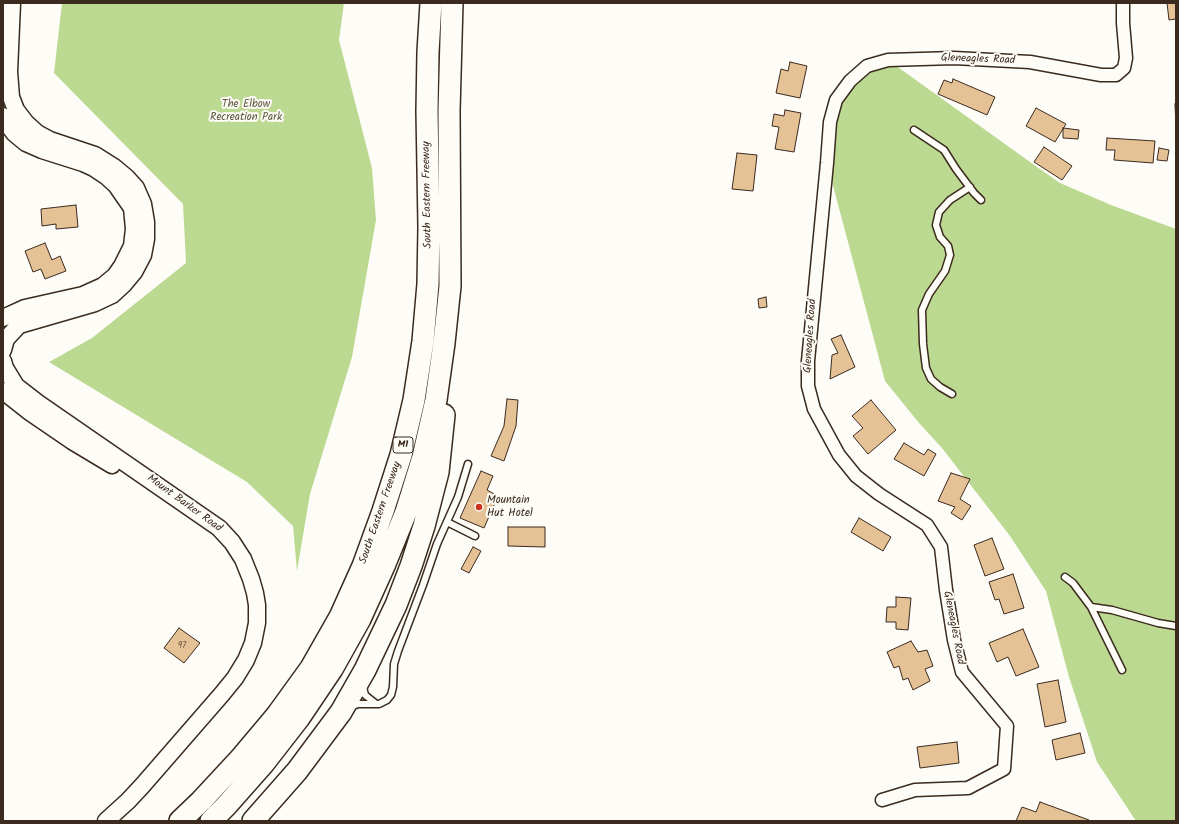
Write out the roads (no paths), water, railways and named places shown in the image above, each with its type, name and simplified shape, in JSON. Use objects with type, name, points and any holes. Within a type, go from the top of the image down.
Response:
[{"type":"highway","name":"South Eastern Freeway","points":[[180,821],[201,801],[278,715],[311,668],[340,617],[363,566],[383,511],[401,454],[414,400],[423,341],[428,284],[429,227],[427,111],[431,3]]},
{"type":"highway","name":"South Eastern Freeway","points":[[211,821],[264,763],[299,718],[335,663],[360,619],[384,566],[406,512],[423,457],[436,400],[450,286],[449,111],[452,3]]},
{"type":"highway","points":[[253,821],[297,771],[341,712],[365,670],[396,605],[411,566],[424,526],[438,472],[444,418],[453,361],[450,286]]},
{"type":"highway","points":[[165,821],[194,793],[311,668]]},
{"type":"main road","points":[[12,3],[9,72],[11,97],[20,128]]},
{"type":"main road","points":[[3,116],[6,122],[37,133],[50,140],[95,155],[114,167],[136,188],[144,204],[146,222],[146,239],[143,255],[128,269],[115,276],[103,286],[83,295],[25,308],[3,318]]},
{"type":"main road","points":[[3,350],[6,339],[19,325],[95,303],[112,295],[124,284],[128,269]]},
{"type":"main road","name":"Mount Barker Road","points":[[3,361],[4,368],[16,386],[38,403],[143,474],[219,528],[232,542],[243,559],[255,593],[257,623],[253,642],[246,660],[235,678],[142,786],[106,821]]},
{"type":"main road","name":"Mount Barker Road","points":[[3,391],[31,413],[72,441],[179,507],[215,532],[236,560],[247,587],[250,604],[250,622],[247,641],[229,676],[133,787],[97,821]]},
{"type":"street","name":"Gleneagles Road","points":[[882,800],[915,790],[968,788],[1004,770],[1007,726],[962,672],[954,640],[941,547],[927,525],[856,476],[839,455],[814,409],[808,386],[808,361],[830,122],[836,100],[850,81],[868,66],[888,60],[954,58],[1030,62],[1102,75],[1116,74],[1124,68],[1126,58],[1123,23],[1124,3]]},
{"type":"lane","points":[[914,130],[944,150],[956,169],[981,200]]},
{"type":"lane","points":[[952,394],[940,387],[931,379],[926,368],[923,344],[922,310],[929,294],[945,271],[950,255],[948,246],[940,237],[936,225],[939,212],[950,200],[970,187]]},
{"type":"lane","points":[[341,712],[358,704],[379,704],[385,701],[392,693],[394,664],[398,651],[424,585],[437,544],[458,497],[468,464]]},
{"type":"lane","points":[[447,522],[475,536]]},
{"type":"lane","points":[[1065,577],[1073,584],[1091,607],[1122,670]]},
{"type":"lane","points":[[1091,607],[1112,610],[1158,623],[1176,626]]},
{"type":"lane","points":[[365,670],[363,680],[364,691],[368,698],[376,704]]},
{"type":"place","name":"Mountain Hut Hotel","points":[[479,507]]},
{"type":"park label","name":"The Elbow Recreation Park","points":[[246,111]]}]
